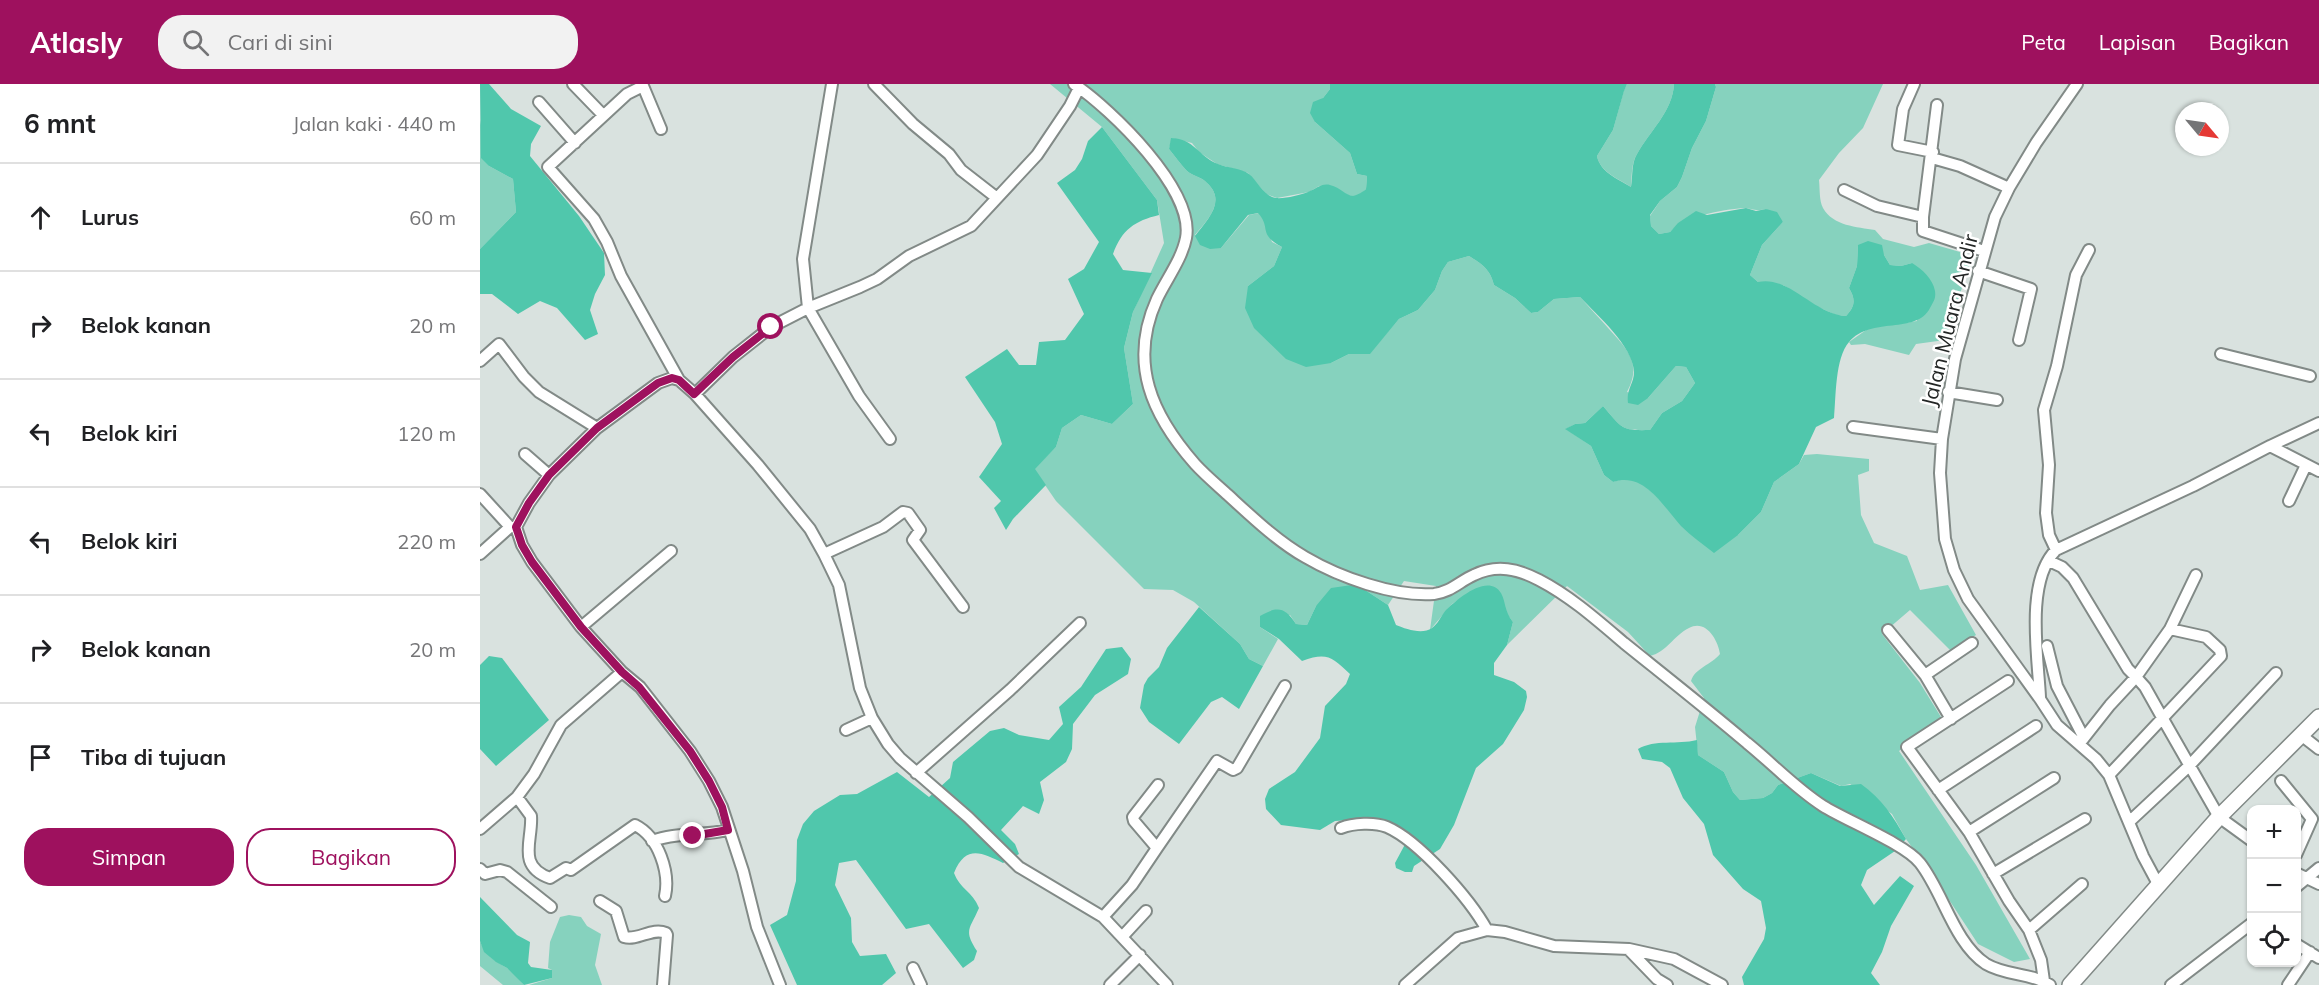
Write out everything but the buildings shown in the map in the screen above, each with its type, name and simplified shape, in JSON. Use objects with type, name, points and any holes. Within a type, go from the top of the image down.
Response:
[{"type":"main road","points":[[2070,985],[2219,817],[2319,717]]},
{"type":"street","points":[[573,84],[603,115]]},
{"type":"street","points":[[832,84],[803,259],[808,308],[859,396],[890,439]]},
{"type":"street","points":[[874,84],[913,124],[949,154],[961,170],[997,198]]},
{"type":"street","points":[[1914,84],[1903,109],[1898,145],[1932,155],[2008,188]]},
{"type":"street","name":"Jalan Muara Andir","points":[[2077,84],[2008,188],[1995,217],[1978,271],[1961,332],[1948,392],[1942,438],[1940,472],[1945,539],[1954,570],[1968,598],[2057,725],[2082,741],[2109,775],[2158,884]]},
{"type":"street","points":[[661,129],[643,86],[627,94],[548,167],[594,219],[607,242],[621,276],[679,380],[764,471],[810,529],[839,585],[855,670],[872,718],[888,744],[916,773],[968,817],[1019,867],[1103,917],[1167,985]]},
{"type":"street","points":[[694,394],[733,357],[771,327],[808,308],[842,297],[868,283],[909,255],[971,226],[1037,155],[1070,106],[1077,86],[1113,115],[1159,166],[1184,212],[1187,228],[1186,241],[1155,304],[1143,344],[1149,394],[1166,429],[1197,467],[1271,533],[1305,557],[1350,577],[1407,594],[1438,594],[1455,588],[1474,575],[1501,567],[1542,581],[1587,612],[1767,760],[1799,791],[1920,862],[1971,951],[1986,964],[2047,983],[2029,930],[1993,874],[1970,832],[1907,747],[2008,681]]},
{"type":"street","points":[[539,102],[575,143]]},
{"type":"street","points":[[1937,105],[1923,228],[1926,233],[1984,251]]},
{"type":"street","points":[[1844,190],[1876,206],[1923,217]]},
{"type":"street","points":[[2056,550],[2049,535],[2046,513],[2049,465],[2044,410],[2057,366],[2076,275],[2088,250]]},
{"type":"street","points":[[1978,271],[2031,290],[2019,340]]},
{"type":"street","points":[[480,361],[499,344],[524,377],[539,392],[600,426]]},
{"type":"street","points":[[2221,354],[2310,376]]},
{"type":"street","points":[[480,554],[513,527],[549,475],[600,426],[658,383],[672,378],[679,380]]},
{"type":"street","points":[[1948,392],[1997,400]]},
{"type":"street","points":[[2040,699],[2035,622],[2036,601],[2049,561],[2056,550],[2230,468],[2319,423]]},
{"type":"street","points":[[1853,427],[1942,438]]},
{"type":"street","points":[[2270,446],[2319,471]]},
{"type":"street","points":[[525,454],[549,475]]},
{"type":"street","points":[[2289,501],[2306,465]]},
{"type":"street","points":[[480,494],[513,527],[532,562],[581,627],[639,687],[690,751],[709,781],[722,807],[743,871],[757,927],[780,985]]},
{"type":"street","points":[[824,554],[883,526],[903,512],[908,513],[920,530],[914,540],[963,607]]},
{"type":"street","points":[[581,627],[671,551]]},
{"type":"street","points":[[2049,561],[2062,567],[2073,578],[2128,669],[2145,687],[2219,817],[2247,837]]},
{"type":"street","points":[[2047,646],[2057,686],[2082,741],[2110,705],[2136,677],[2170,629],[2196,575]]},
{"type":"street","points":[[916,773],[1010,690],[1080,623]]},
{"type":"street","points":[[2109,775],[2219,659],[2222,653],[2206,637],[2170,629]]},
{"type":"street","points":[[1888,630],[1925,675],[1951,718]]},
{"type":"street","points":[[1925,675],[1972,644]]},
{"type":"street","points":[[480,829],[517,797],[534,774],[561,725],[622,672]]},
{"type":"street","points":[[2129,822],[2189,766],[2276,673]]},
{"type":"street","points":[[1103,917],[1132,885],[1217,760],[1233,770],[1237,768],[1285,686]]},
{"type":"street","points":[[846,730],[872,718]]},
{"type":"street","points":[[1938,790],[2036,726]]},
{"type":"street","points":[[2301,735],[2319,749]]},
{"type":"street","points":[[1970,832],[2054,778]]},
{"type":"street","points":[[2281,781],[2301,805]]},
{"type":"street","points":[[1157,848],[1133,817],[1158,785]]},
{"type":"street","points":[[517,797],[531,816],[528,841],[530,862],[540,873],[548,878],[566,868],[571,870],[632,826],[639,827],[652,841],[662,858],[668,886],[665,896]]},
{"type":"street","points":[[2301,806],[2312,819],[2301,844]]},
{"type":"street","points":[[1993,874],[2085,819]]},
{"type":"street","points":[[1341,828],[1347,825],[1376,824],[1388,828],[1411,844],[1459,889],[1487,930]]},
{"type":"street","points":[[652,841],[667,836],[710,834],[728,830]]},
{"type":"street","points":[[2301,883],[2319,868]]},
{"type":"street","points":[[480,869],[485,874],[500,870],[507,872],[551,907]]},
{"type":"street","points":[[2301,875],[2319,884]]},
{"type":"street","points":[[2029,930],[2082,884]]},
{"type":"street","points":[[600,901],[616,911],[624,937],[629,938],[657,931],[666,933],[663,985]]},
{"type":"street","points":[[1122,937],[1146,911]]},
{"type":"street","points":[[2171,985],[2247,927]]},
{"type":"street","points":[[1405,985],[1458,938],[1467,933],[1487,930],[1505,932],[1540,944],[1629,950],[1674,959],[1722,985]]},
{"type":"street","points":[[1629,950],[1657,979],[1667,985]]},
{"type":"street","points":[[1110,985],[1140,955]]},
{"type":"street","points":[[2288,985],[2314,955]]},
{"type":"street","points":[[913,968],[921,985]]},
{"type":"green space","points":[[480,84],[489,84],[511,109],[541,126],[531,144],[530,156],[579,216],[604,253],[605,275],[590,310],[598,334],[585,340],[557,308],[540,301],[518,314],[492,294],[480,294],[480,249],[516,212],[513,179],[489,166],[481,158]]},
{"type":"green space","points":[[1050,84],[1330,84],[1330,89],[1323,98],[1315,122],[1350,153],[1357,174],[1367,176],[1366,189],[1358,196],[1347,195],[1329,185],[1319,186],[1309,192],[1277,198],[1266,194],[1248,173],[1217,164],[1199,152],[1192,143],[1172,138],[1169,149],[1187,171],[1207,183],[1215,197],[1213,210],[1195,235],[1221,248],[1249,215],[1259,213],[1265,221],[1272,242],[1282,247],[1274,266],[1248,286],[1331,363],[1349,354],[1369,354],[1399,319],[1418,310],[1435,290],[1448,262],[1469,256],[1485,268],[1494,285],[1515,298],[1531,313],[1538,312],[1554,299],[1580,297],[1622,344],[1631,358],[1633,373],[1627,392],[1648,398],[1676,366],[1686,367],[1695,383],[1682,401],[1662,413],[1650,430],[1633,430],[1623,427],[1603,406],[1585,423],[1575,424],[1566,429],[1591,446],[1604,475],[1613,482],[1627,479],[1638,481],[1659,499],[1681,525],[1738,535],[1761,512],[1774,482],[1799,464],[1804,455],[1869,459],[1869,471],[1858,475],[1861,515],[1874,543],[1907,556],[1920,590],[1948,585],[1976,635],[1951,651],[1910,610],[1882,634],[1920,683],[1941,717],[1899,751],[1976,865],[2030,959],[2014,962],[1978,944],[1906,839],[1892,814],[1850,784],[1841,786],[1811,773],[1778,785],[1772,793],[1763,798],[1740,800],[1733,792],[1724,772],[1698,755],[1695,727],[1704,698],[1691,681],[1696,673],[1720,654],[1714,637],[1701,626],[1689,628],[1661,651],[1650,656],[1628,632],[1567,586],[1507,645],[1513,622],[1506,613],[1500,592],[1461,598],[1452,604],[1430,630],[1436,586],[1404,581],[1388,605],[1362,588],[1316,606],[1307,625],[1296,624],[1290,615],[1260,627],[1278,639],[1263,666],[1249,659],[1240,644],[1194,602],[1173,590],[1144,589],[1056,501],[1034,469],[1056,447],[1062,428],[1081,415],[1112,424],[1133,404],[1124,348],[1133,312],[1164,243],[1157,200],[1102,127]]},
{"type":"green space","points":[[1330,84],[1627,84],[1613,130],[1597,156],[1606,171],[1631,187],[1635,158],[1665,112],[1673,94],[1674,84],[1715,84],[1706,121],[1692,148],[1682,177],[1677,187],[1660,201],[1650,215],[1651,226],[1659,234],[1670,232],[1678,223],[1696,211],[1707,215],[1746,208],[1756,211],[1766,209],[1777,212],[1783,222],[1762,245],[1750,275],[1758,282],[1769,281],[1780,284],[1823,309],[1846,316],[1854,303],[1849,288],[1857,266],[1858,245],[1868,241],[1882,245],[1884,255],[1890,265],[1901,266],[1912,263],[1923,271],[1934,287],[1934,300],[1923,316],[1915,321],[1869,330],[1858,334],[1849,342],[1844,349],[1839,368],[1834,418],[1816,427],[1799,464],[1774,482],[1761,512],[1738,535],[1714,553],[1685,530],[1652,492],[1634,481],[1613,482],[1604,475],[1591,446],[1565,429],[1575,424],[1585,423],[1603,406],[1623,427],[1633,430],[1650,430],[1662,413],[1682,401],[1695,383],[1686,367],[1676,366],[1648,398],[1638,405],[1628,403],[1634,372],[1628,352],[1613,332],[1580,297],[1554,299],[1538,312],[1531,313],[1515,298],[1494,285],[1485,268],[1469,256],[1448,262],[1435,290],[1418,310],[1399,319],[1370,354],[1349,354],[1331,363],[1306,367],[1286,359],[1254,328],[1245,308],[1248,286],[1274,266],[1282,247],[1267,234],[1258,213],[1248,215],[1221,248],[1210,249],[1200,245],[1195,236],[1213,210],[1215,197],[1207,183],[1187,171],[1169,149],[1171,138],[1186,141],[1211,161],[1246,172],[1271,197],[1292,196],[1327,185],[1355,195],[1366,189],[1367,176],[1357,174],[1350,153],[1315,122],[1310,113],[1313,102],[1323,98],[1330,89]]},
{"type":"green space","points":[[1627,84],[1674,84],[1673,94],[1665,112],[1635,158],[1631,187],[1606,171],[1597,156],[1613,130]]},
{"type":"green space","points":[[1715,84],[1883,84],[1863,128],[1839,153],[1819,180],[1821,202],[1827,214],[1833,219],[1846,225],[1875,230],[1883,239],[1914,247],[1929,243],[1967,254],[1970,263],[1945,340],[1916,344],[1909,355],[1865,344],[1851,345],[1849,342],[1869,328],[1917,321],[1912,263],[1901,266],[1890,265],[1884,255],[1858,245],[1857,266],[1849,288],[1854,299],[1853,306],[1846,316],[1836,315],[1816,306],[1783,285],[1758,282],[1750,275],[1762,245],[1783,222],[1766,209],[1743,208],[1714,212],[1684,222],[1670,232],[1659,234],[1651,226],[1650,216],[1660,201],[1677,187],[1682,177],[1692,148],[1706,121]]},
{"type":"green space","points":[[480,120],[489,166],[513,179],[516,212],[480,249]]},
{"type":"green space","points":[[1102,127],[1157,200],[1159,215],[1130,227],[1113,254],[1123,270],[1152,273],[1133,312],[1124,348],[1133,404],[1112,424],[1081,415],[1062,428],[1056,447],[1035,469],[1046,485],[1013,519],[1006,530],[994,508],[1001,501],[979,477],[1002,444],[995,422],[965,377],[1007,349],[1019,365],[1036,365],[1039,342],[1065,340],[1084,314],[1068,279],[1084,269],[1099,242],[1057,183],[1075,170],[1082,159],[1088,141]]},
{"type":"green space","points":[[1352,585],[1362,588],[1388,605],[1396,625],[1409,630],[1424,631],[1432,628],[1457,600],[1472,590],[1488,585],[1495,587],[1501,593],[1513,622],[1507,645],[1494,663],[1494,675],[1514,682],[1526,691],[1524,710],[1503,744],[1476,768],[1454,825],[1440,849],[1414,866],[1412,872],[1396,868],[1395,863],[1410,835],[1388,822],[1365,819],[1335,821],[1320,830],[1281,825],[1266,809],[1265,799],[1269,789],[1295,772],[1320,738],[1325,706],[1346,684],[1350,674],[1329,658],[1318,657],[1302,661],[1279,639],[1260,627],[1260,616],[1280,610],[1288,614],[1296,624],[1307,625],[1316,606],[1331,588]]},
{"type":"green space","points":[[1199,607],[1240,644],[1249,659],[1263,666],[1239,709],[1222,697],[1211,702],[1179,744],[1149,722],[1140,708],[1144,685],[1148,678],[1159,667],[1167,648]]},
{"type":"green space","points":[[1122,647],[1131,659],[1128,674],[1095,695],[1073,724],[1072,749],[1066,762],[1040,782],[1044,800],[1039,814],[1023,806],[1001,830],[1015,844],[1019,854],[1003,863],[981,854],[969,854],[954,873],[979,908],[969,930],[970,938],[977,951],[974,960],[963,968],[929,924],[906,929],[856,860],[839,863],[835,885],[851,918],[852,942],[860,956],[886,954],[896,973],[882,985],[797,985],[770,925],[787,915],[796,881],[797,840],[803,824],[814,811],[840,795],[857,794],[897,772],[929,797],[950,778],[953,762],[990,731],[1004,728],[1019,735],[1049,740],[1063,724],[1059,707],[1081,687],[1106,649]]},
{"type":"green space","points":[[489,656],[502,658],[549,720],[496,766],[480,749],[480,665]]},
{"type":"green space","points":[[1697,740],[1698,755],[1724,772],[1733,792],[1740,800],[1763,798],[1772,793],[1778,785],[1811,773],[1840,786],[1861,784],[1886,809],[1906,839],[1895,851],[1867,870],[1861,885],[1874,905],[1900,876],[1914,886],[1891,926],[1882,952],[1871,973],[1880,985],[1744,985],[1742,977],[1764,939],[1766,928],[1761,901],[1743,889],[1713,855],[1704,824],[1683,798],[1670,768],[1662,762],[1642,759],[1638,749],[1652,744]]},
{"type":"green space","points":[[480,897],[517,935],[530,942],[528,963],[531,967],[552,970],[552,978],[524,985],[507,968],[484,952],[480,941]]},
{"type":"green space","points":[[569,915],[581,917],[587,926],[601,934],[595,965],[602,985],[529,985],[552,978],[552,970],[548,968],[550,942],[560,917]]},
{"type":"green space","points":[[480,941],[494,960],[509,970],[524,985],[503,985],[480,966]]},
{"type":"route","points":[[693,836],[728,830],[722,807],[709,781],[690,751],[639,687],[581,627],[532,562],[522,545],[516,527],[529,503],[549,475],[597,428],[664,380],[672,378],[679,380],[694,394],[733,357],[771,327]]}]
